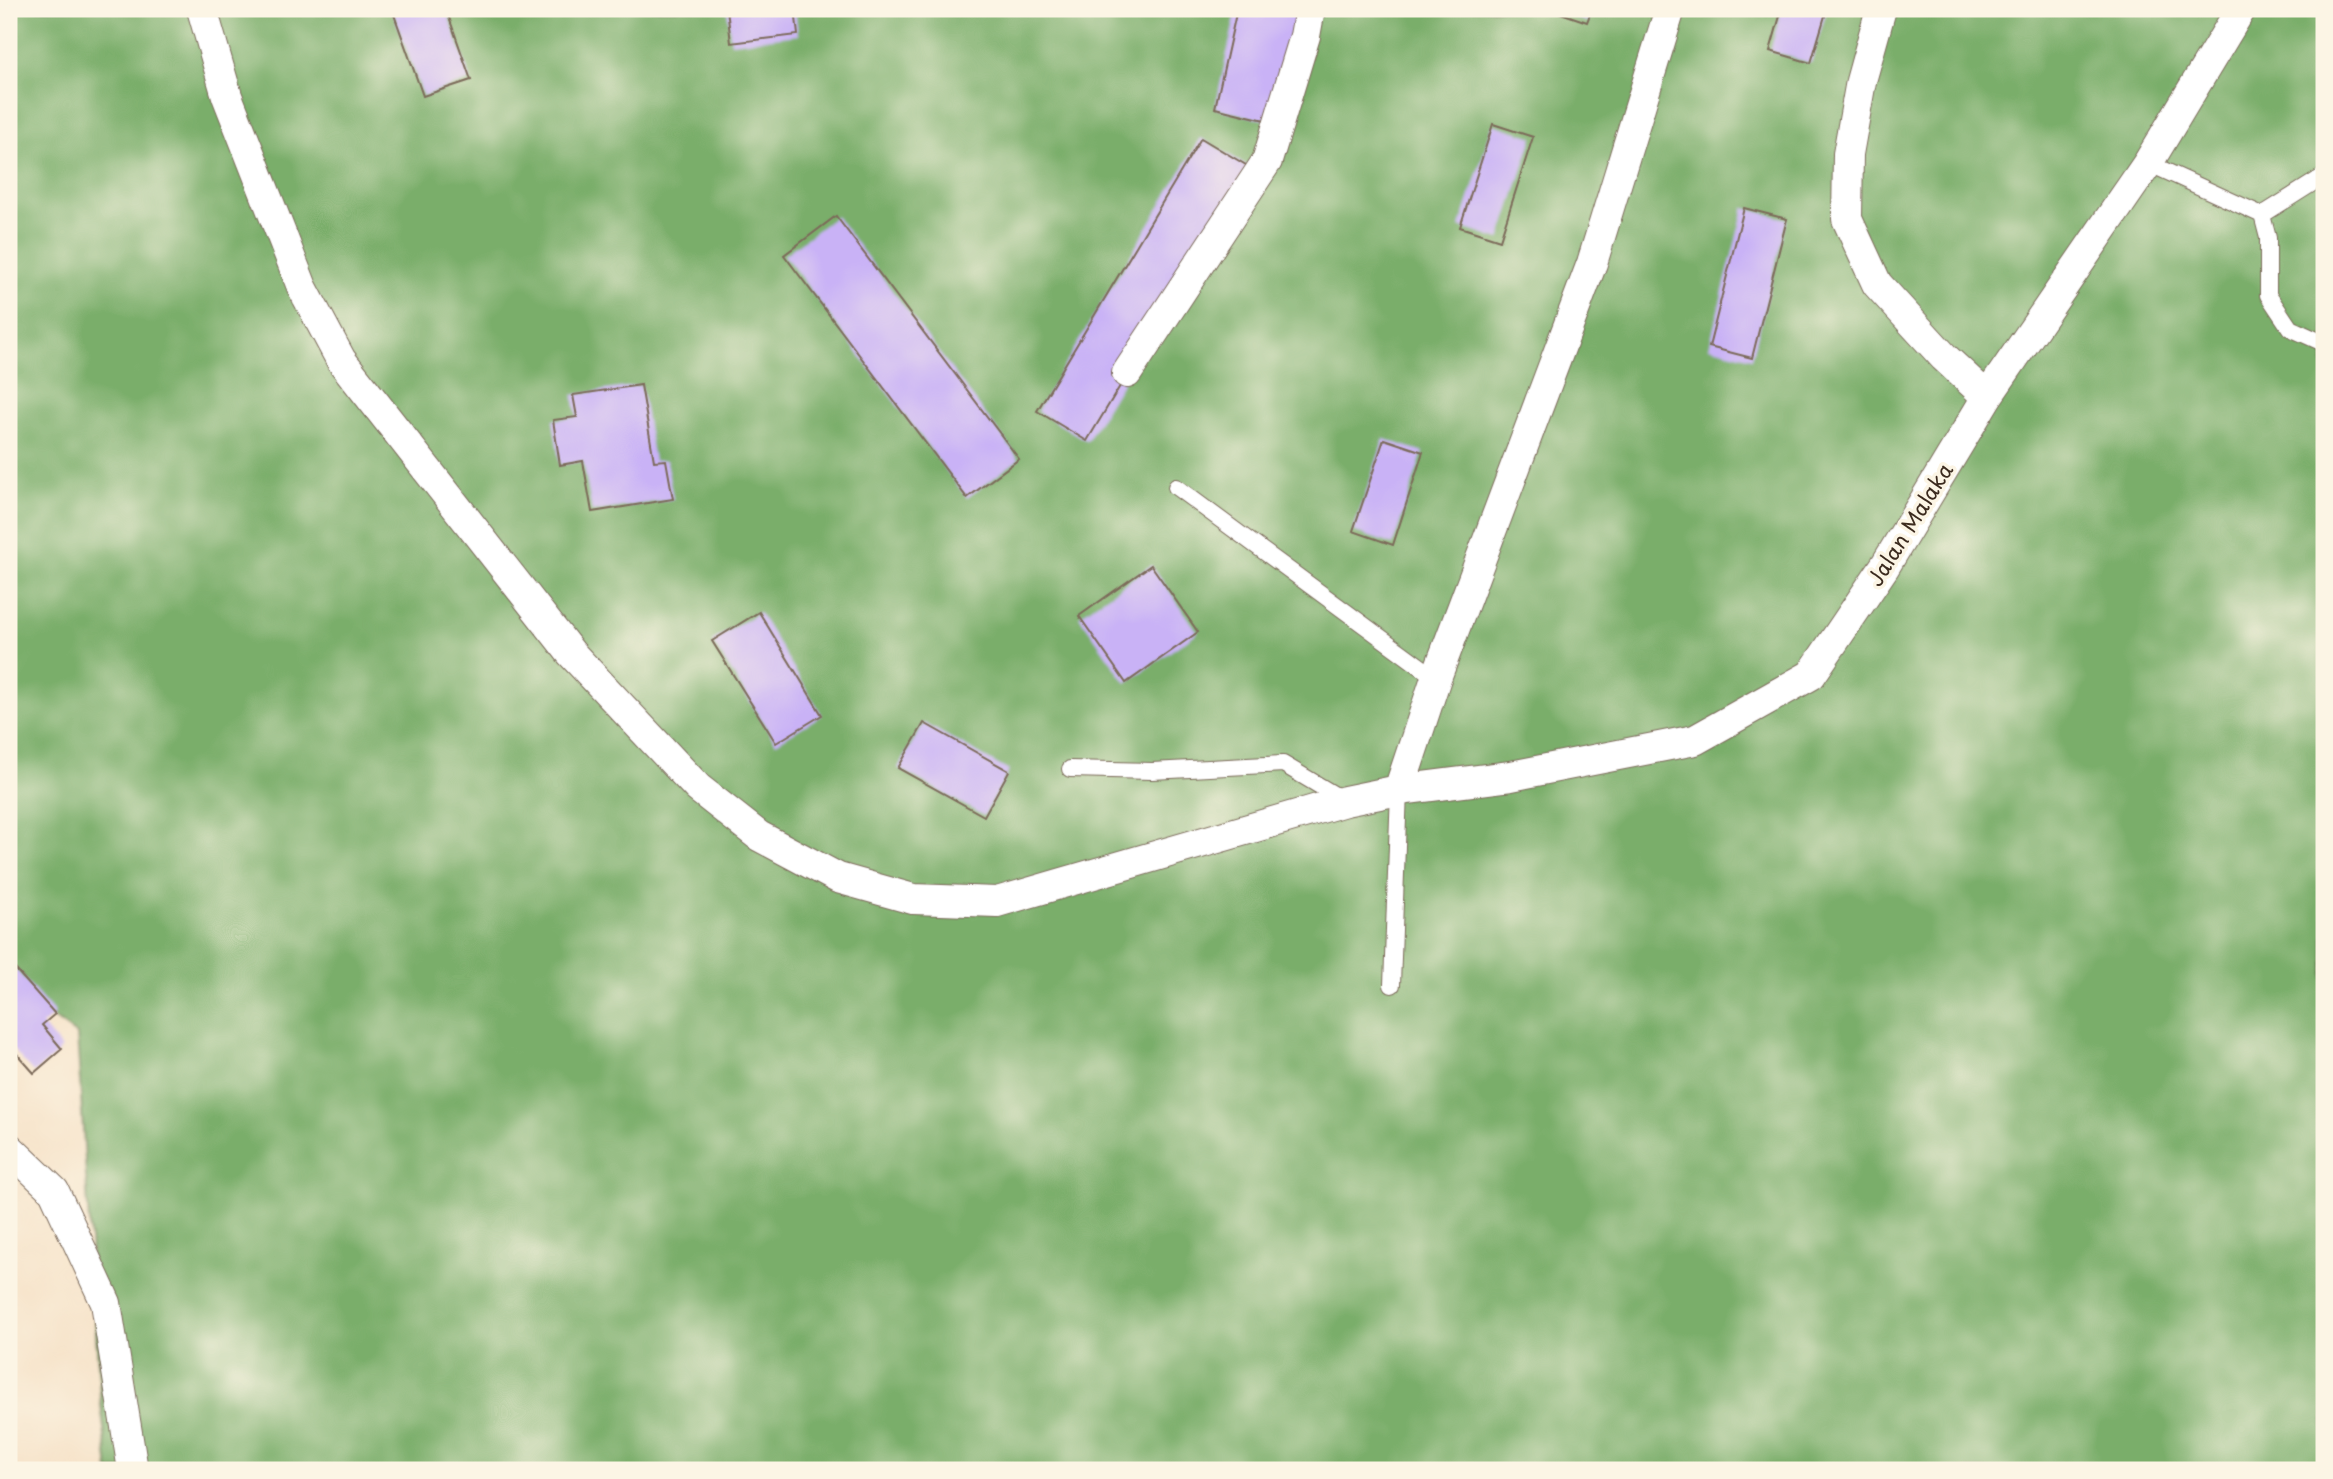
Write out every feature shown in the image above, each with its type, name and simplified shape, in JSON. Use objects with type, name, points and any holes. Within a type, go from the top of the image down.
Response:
[{"type":"street","name":"Jalan Malaka","points":[[202,9],[227,96],[302,286],[341,360],[571,653],[698,788],[759,836],[838,878],[913,898],[997,902],[1345,801],[1399,790],[1510,776],[1695,740],[1811,675],[1885,566],[1987,397],[2148,163],[2241,9]]},
{"type":"street","points":[[1127,373],[1267,161],[1305,36],[1310,9]]},
{"type":"street","points":[[1399,790],[1436,678],[1592,263],[1670,9]]},
{"type":"street","points":[[1881,9],[1861,81],[1848,153],[1847,219],[1877,284],[1944,357],[1987,397]]},
{"type":"street","points":[[9,1148],[54,1191],[106,1303],[133,1470]]},
{"type":"lane","points":[[2148,163],[2262,215]]},
{"type":"lane","points":[[2262,215],[2324,176]]},
{"type":"lane","points":[[2262,215],[2268,239],[2268,295],[2290,328],[2324,341]]},
{"type":"lane","points":[[1176,487],[1436,678]]},
{"type":"lane","points":[[1070,769],[1152,771],[1283,764],[1345,801]]},
{"type":"lane","points":[[1392,985],[1399,790]]},
{"type":"green space","points":[[9,9],[2324,9],[2324,1470],[109,1470],[100,1396],[77,1035],[9,986]]},
{"type":"building","points":[[392,9],[446,9],[471,80],[423,96]]},
{"type":"building","points":[[727,9],[795,9],[798,35],[731,43]]},
{"type":"building","points":[[1237,9],[1299,9],[1273,122],[1215,108]]},
{"type":"building","points":[[1549,9],[1592,9],[1587,22]]},
{"type":"building","points":[[1782,9],[1827,9],[1811,63],[1770,51]]},
{"type":"building","points":[[1493,124],[1533,137],[1500,240],[1460,227]]},
{"type":"building","points":[[1201,138],[1251,168],[1087,441],[1037,411]]},
{"type":"building","points":[[1744,208],[1787,219],[1752,358],[1709,347]]},
{"type":"building","points":[[836,216],[1019,459],[967,498],[784,255]]},
{"type":"building","points":[[641,385],[654,461],[666,460],[673,499],[592,512],[583,461],[560,465],[553,420],[577,417],[573,395]]},
{"type":"building","points":[[1384,439],[1423,452],[1393,545],[1353,531]]},
{"type":"building","points":[[1151,565],[1198,632],[1126,683],[1079,616]]},
{"type":"building","points":[[759,612],[822,715],[776,743],[712,641]]},
{"type":"building","points":[[924,723],[1009,771],[984,816],[898,768]]},
{"type":"building","points":[[9,962],[55,1014],[42,1025],[62,1049],[34,1073],[9,1045]]}]
